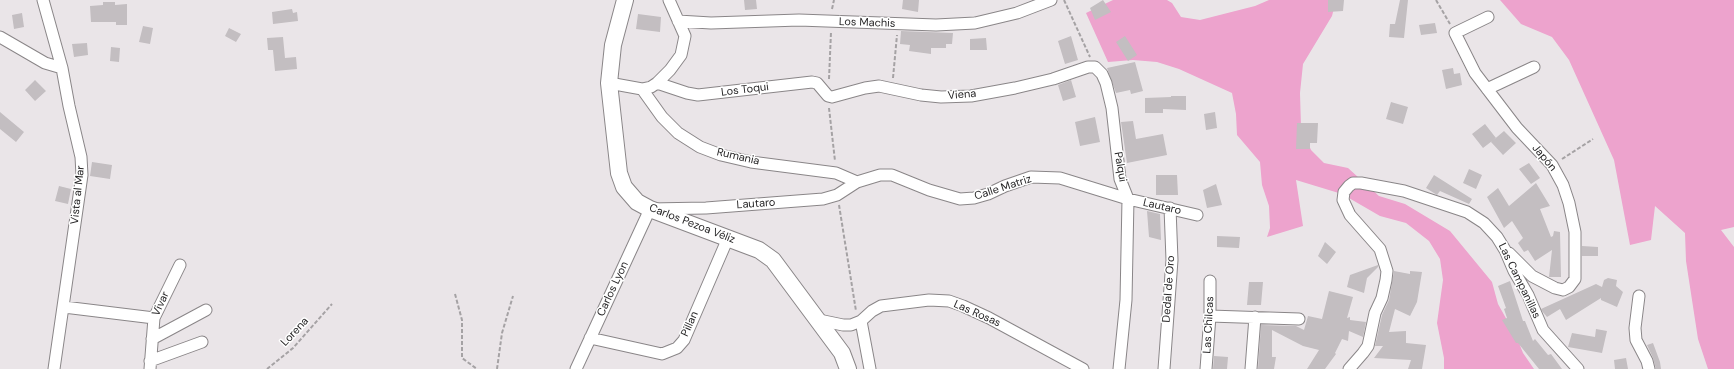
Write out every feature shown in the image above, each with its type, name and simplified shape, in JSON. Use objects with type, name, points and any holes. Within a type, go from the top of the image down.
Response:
[{"type":"main road","name":"Carlos Pezoa Véliz","points":[[625,0],[613,45],[609,83],[619,172],[624,187],[637,202],[650,209],[759,250],[773,260],[842,353],[848,369]]},
{"type":"street","name":"Vista al Mar","points":[[43,0],[62,68],[81,157],[82,175],[54,369]]},
{"type":"street","points":[[609,83],[642,89],[651,87],[670,70],[681,55],[684,47],[685,36],[669,0]]},
{"type":"street","name":"Los Machis","points":[[678,21],[711,23],[799,20],[936,25],[975,23],[1017,14],[1051,0]]},
{"type":"street","points":[[1455,33],[1488,17]]},
{"type":"street","name":"Japón","points":[[1455,33],[1475,72],[1487,89],[1517,128],[1552,165],[1563,185],[1569,203],[1575,232],[1575,279],[1573,283],[1563,290],[1555,288],[1532,276],[1505,250]]},
{"type":"street","points":[[0,37],[45,63],[62,68]]},
{"type":"street","name":"Viena","points":[[828,96],[837,96],[865,88],[879,86],[921,95],[942,97],[971,96],[1015,88],[1053,79],[1088,67],[1094,67]]},
{"type":"street","name":"Palqui","points":[[1094,67],[1102,74],[1106,83],[1112,108],[1120,179],[1128,199],[1126,300],[1119,369]]},
{"type":"street","points":[[1487,89],[1534,67]]},
{"type":"street","name":"Los Toqui","points":[[657,83],[698,95],[812,82],[817,83],[828,96]]},
{"type":"street","name":"Rumania","points":[[642,89],[662,117],[678,133],[700,147],[721,155],[752,162],[836,173],[857,182]]},
{"type":"street","name":"Calle Matriz","points":[[857,182],[880,175],[892,175],[946,196],[974,198],[988,194],[1020,180],[1046,176],[1060,178],[1128,199]]},
{"type":"street","name":"Lautaro","points":[[650,209],[706,208],[823,199],[837,195],[857,182]]},
{"type":"street","name":"Las Campanillas","points":[[1349,369],[1368,346],[1375,313],[1382,298],[1387,271],[1380,249],[1350,215],[1343,200],[1344,192],[1354,183],[1404,191],[1467,212],[1484,224],[1497,237],[1505,250],[1514,271],[1528,295],[1543,330],[1578,369]]},
{"type":"street","name":"Lautaro","points":[[1128,199],[1197,215]]},
{"type":"street","name":"Dedal de Oro","points":[[1164,369],[1172,260],[1170,208]]},
{"type":"street","name":"Carlos Lyon","points":[[576,369],[650,209]]},
{"type":"street","name":"Pillan","points":[[590,338],[662,354],[677,348],[684,340],[728,238]]},
{"type":"street","name":"Vivar","points":[[150,365],[154,318],[180,265]]},
{"type":"street","name":"Las Chilcas","points":[[1206,369],[1210,316],[1210,281]]},
{"type":"street","points":[[1640,296],[1635,328],[1636,340],[1647,361],[1649,369]]},
{"type":"street","name":"Las Rosas","points":[[819,320],[843,325],[852,325],[861,321],[872,311],[881,306],[929,300],[949,301],[989,318],[1083,369]]},
{"type":"street","points":[[64,307],[154,318]]},
{"type":"street","points":[[152,339],[206,310]]},
{"type":"street","points":[[1210,316],[1299,318]]},
{"type":"street","points":[[1251,369],[1255,317]]},
{"type":"street","points":[[861,321],[870,369]]},
{"type":"street","points":[[150,365],[202,342]]},
{"type":"path","points":[[834,0],[831,21],[828,96],[836,173]]},
{"type":"path","points":[[1064,0],[1094,67]]},
{"type":"path","points":[[1436,0],[1455,33]]},
{"type":"path","points":[[892,88],[898,24]]},
{"type":"path","points":[[1552,165],[1593,140]]},
{"type":"path","points":[[837,195],[856,315],[861,321]]},
{"type":"path","points":[[455,294],[462,320],[462,358],[477,369]]},
{"type":"path","points":[[497,369],[502,333],[513,296]]},
{"type":"path","name":"Lorena","points":[[267,369],[293,348],[332,304]]},
{"type":"shaded area","points":[[1113,0],[1167,0],[1172,3],[1181,17],[1200,20],[1255,6],[1269,0],[1336,0],[1332,16],[1303,64],[1300,93],[1301,127],[1311,150],[1324,163],[1348,168],[1379,196],[1405,204],[1450,231],[1492,282],[1498,304],[1517,338],[1523,353],[1534,369],[1444,369],[1444,358],[1437,323],[1443,280],[1440,259],[1429,241],[1406,223],[1380,216],[1342,194],[1296,180],[1303,226],[1267,237],[1270,228],[1269,206],[1262,185],[1260,162],[1237,135],[1236,114],[1232,93],[1179,69],[1157,62],[1133,60],[1108,62],[1086,13]]},
{"type":"shaded area","points":[[1500,0],[1734,0],[1734,227],[1721,230],[1734,247],[1734,369],[1708,369],[1698,339],[1686,261],[1685,233],[1655,206],[1651,240],[1630,245],[1614,160],[1569,60],[1552,37],[1521,24]]},
{"type":"building","points":[[744,0],[756,0],[757,9],[745,10]]},
{"type":"building","points":[[903,0],[919,0],[918,12],[902,9]]},
{"type":"building","points":[[1103,0],[1111,12],[1095,20],[1090,8]]},
{"type":"building","points":[[1328,0],[1344,0],[1343,11],[1328,12]]},
{"type":"building","points":[[1400,0],[1408,0],[1404,38],[1389,37],[1390,24],[1395,24]]},
{"type":"building","points":[[103,2],[115,2],[115,5],[127,4],[127,25],[116,25],[116,22],[91,22],[90,6],[103,5]]},
{"type":"building","points":[[292,9],[293,13],[297,12],[298,21],[273,24],[272,12]]},
{"type":"building","points":[[22,13],[24,27],[14,29],[12,15]]},
{"type":"building","points":[[638,14],[661,17],[660,32],[636,29]]},
{"type":"building","points":[[1435,23],[1437,33],[1421,35],[1419,25]]},
{"type":"building","points":[[143,26],[153,28],[150,44],[139,42]]},
{"type":"building","points":[[229,28],[241,34],[236,42],[225,36]]},
{"type":"building","points":[[901,31],[953,33],[952,44],[946,44],[946,48],[931,48],[931,54],[909,51],[910,45],[900,44]]},
{"type":"building","points":[[1071,36],[1078,60],[1065,64],[1058,41]]},
{"type":"building","points":[[1125,36],[1137,55],[1128,61],[1116,42]]},
{"type":"building","points":[[283,37],[285,58],[296,57],[297,69],[275,71],[273,50],[268,50],[267,38]]},
{"type":"building","points":[[986,38],[987,50],[970,50],[970,39]]},
{"type":"building","points":[[87,43],[88,55],[74,57],[72,44]]},
{"type":"building","points":[[111,47],[120,48],[119,62],[110,61]]},
{"type":"building","points":[[1135,62],[1143,91],[1131,94],[1130,90],[1116,93],[1107,68]]},
{"type":"building","points":[[1453,68],[1454,74],[1460,73],[1462,85],[1446,89],[1442,70]]},
{"type":"building","points":[[35,80],[46,91],[35,101],[25,90]]},
{"type":"building","points":[[1071,80],[1076,97],[1063,101],[1058,85]]},
{"type":"building","points":[[1186,96],[1186,110],[1163,109],[1163,113],[1145,113],[1145,98]]},
{"type":"building","points":[[1391,102],[1408,107],[1403,124],[1386,119]]},
{"type":"building","points":[[0,112],[24,132],[16,142],[0,129]]},
{"type":"building","points":[[1215,112],[1217,128],[1206,130],[1204,114]]},
{"type":"building","points":[[1095,117],[1100,142],[1080,146],[1075,122]]},
{"type":"building","points":[[1133,121],[1136,139],[1163,134],[1167,155],[1127,163],[1121,122]]},
{"type":"building","points":[[1297,123],[1318,123],[1317,143],[1310,143],[1310,149],[1296,149]]},
{"type":"building","points":[[1485,124],[1496,138],[1483,148],[1472,134]]},
{"type":"building","points":[[1504,131],[1516,143],[1503,155],[1491,142]]},
{"type":"building","points":[[92,162],[112,165],[110,179],[90,176]]},
{"type":"building","points":[[1529,163],[1540,178],[1531,184],[1519,169]]},
{"type":"building","points":[[1469,169],[1482,175],[1476,189],[1463,183]]},
{"type":"building","points":[[1156,175],[1177,175],[1178,195],[1156,195]]},
{"type":"building","points":[[1434,175],[1472,199],[1469,204],[1440,191],[1437,195],[1426,188]]},
{"type":"building","points":[[1536,183],[1550,206],[1540,209],[1551,237],[1553,236],[1554,231],[1560,232],[1561,277],[1549,277],[1552,250],[1535,261],[1528,250],[1524,252],[1518,243],[1523,238],[1512,221],[1504,228],[1487,197],[1498,188],[1509,206]]},
{"type":"building","points":[[1216,184],[1222,205],[1207,208],[1203,190]]},
{"type":"building","points":[[59,186],[71,189],[68,204],[55,201]]},
{"type":"building","points":[[1147,211],[1160,214],[1161,240],[1149,237]]},
{"type":"building","points":[[1217,236],[1240,237],[1239,248],[1217,247]]},
{"type":"building","points":[[1325,242],[1336,252],[1327,264],[1318,256]]},
{"type":"building","points":[[1582,246],[1598,247],[1598,256],[1582,256]]},
{"type":"building","points":[[1378,265],[1378,267],[1367,278],[1364,293],[1347,287],[1350,275]]},
{"type":"building","points":[[1394,271],[1410,274],[1410,271],[1422,272],[1417,302],[1410,316],[1395,309],[1389,332],[1406,331],[1406,343],[1426,345],[1422,369],[1408,369],[1411,360],[1374,358],[1383,346],[1375,346],[1382,315],[1389,300]]},
{"type":"building","points":[[1608,278],[1617,280],[1616,286],[1623,292],[1617,307],[1601,300],[1601,298],[1566,320],[1560,309],[1547,317],[1541,309],[1596,284],[1602,287],[1604,280]]},
{"type":"building","points":[[1510,281],[1523,321],[1525,321],[1533,341],[1535,339],[1548,355],[1551,354],[1562,369],[1539,369],[1518,343],[1516,343],[1502,320],[1507,318],[1504,309],[1506,308],[1498,286]]},
{"type":"building","points":[[1249,282],[1263,282],[1261,305],[1247,305]]},
{"type":"building","points":[[1329,291],[1353,297],[1347,318],[1350,317],[1350,320],[1366,322],[1363,337],[1349,331],[1348,341],[1342,339],[1335,353],[1336,354],[1325,369],[1307,369],[1319,350],[1303,346],[1272,330],[1272,357],[1276,357],[1274,369],[1258,369],[1261,325],[1296,326],[1304,330],[1308,316],[1322,319]]},
{"type":"building","points":[[1596,329],[1607,331],[1602,353],[1568,347],[1572,333],[1595,337]]},
{"type":"building","points":[[1653,343],[1661,369],[1656,369],[1647,345]]},
{"type":"building","points":[[1214,356],[1228,357],[1227,369],[1213,369]]},
{"type":"building","points":[[1626,358],[1628,369],[1615,369],[1614,360]]}]
